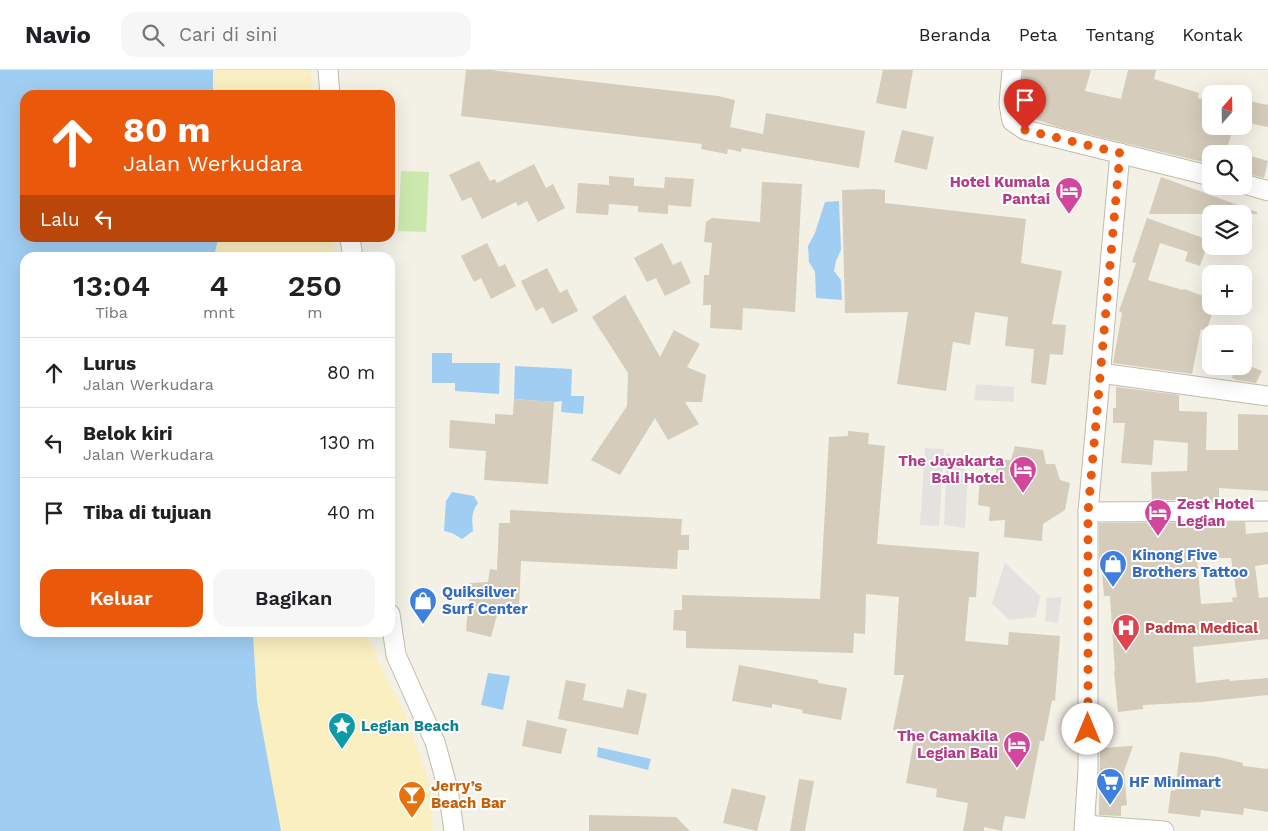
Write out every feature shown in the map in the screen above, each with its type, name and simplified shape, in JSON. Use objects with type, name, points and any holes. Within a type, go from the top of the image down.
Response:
[{"type":"street","points":[[328,70],[330,90]]},
{"type":"street","points":[[1012,70],[1009,104],[1012,121],[1025,130],[1202,174]]},
{"type":"street","points":[[1120,153],[1088,512],[1088,769],[1084,828],[1164,831]]},
{"type":"street","points":[[1252,186],[1268,191]]},
{"type":"street","points":[[1100,373],[1268,396]]},
{"type":"street","points":[[1088,512],[1268,512]]},
{"type":"street","points":[[393,637],[396,655],[436,742],[448,789],[454,831]]},
{"type":"green space","points":[[401,171],[429,172],[426,232],[398,231]]},
{"type":"sand","points":[[213,70],[310,70],[313,90],[213,90]]},
{"type":"sand","points":[[217,242],[333,242],[334,252],[215,252]]},
{"type":"sand","name":"Legian Beach","points":[[253,637],[369,637],[379,663],[406,716],[430,785],[433,831],[281,831],[257,701]]},
{"type":"shaded area","points":[[976,384],[1014,387],[1014,402],[974,400]]},
{"type":"shaded area","points":[[925,448],[944,449],[939,526],[920,525]]},
{"type":"shaded area","points":[[947,452],[968,473],[965,528],[944,525]]},
{"type":"shaded area","points":[[1005,563],[1040,596],[1036,617],[1009,620],[992,603]]},
{"type":"shaded area","points":[[1062,597],[1058,623],[1045,621],[1047,598]]},
{"type":"water","points":[[0,70],[213,70],[213,90],[20,90],[20,242],[217,242],[215,252],[20,252],[20,637],[253,637],[257,701],[281,831],[0,831]]},
{"type":"water","points":[[839,201],[841,250],[834,271],[841,280],[842,300],[816,298],[815,272],[809,262],[808,246],[815,233],[825,202]]},
{"type":"water","points":[[432,353],[452,353],[452,363],[500,363],[499,394],[455,391],[455,383],[432,383]]},
{"type":"water","points":[[515,366],[572,369],[571,396],[584,396],[583,414],[561,412],[562,401],[514,399]]},
{"type":"water","points":[[452,492],[474,496],[478,503],[474,510],[473,531],[462,539],[444,531],[446,501]]},
{"type":"water","points":[[488,673],[510,676],[503,710],[481,705]]},
{"type":"water","points":[[598,747],[651,759],[648,770],[597,757]]},
{"type":"building","points":[[466,70],[490,70],[718,96],[735,100],[730,127],[763,134],[766,113],[865,131],[859,168],[742,148],[741,152],[728,149],[727,154],[701,149],[702,144],[461,116]]},
{"type":"building","points":[[883,70],[913,70],[906,109],[876,103]]},
{"type":"building","points":[[1023,70],[1091,70],[1085,91],[1121,99],[1128,70],[1156,70],[1154,79],[1199,93],[1198,98],[1202,99],[1202,135],[1231,135],[1228,145],[1202,145],[1202,162],[1058,127],[1023,115],[1020,104],[1025,82],[1022,81]]},
{"type":"building","points":[[1252,102],[1268,105],[1268,127],[1252,124]]},
{"type":"building","points":[[902,130],[934,137],[927,170],[894,162]]},
{"type":"building","points":[[1252,156],[1268,161],[1264,178],[1252,175]]},
{"type":"building","points":[[479,161],[490,181],[495,179],[497,183],[534,164],[546,188],[553,184],[565,208],[538,222],[527,201],[518,206],[516,202],[482,219],[471,197],[462,201],[449,175]]},
{"type":"building","points":[[609,176],[634,178],[634,186],[664,188],[665,177],[694,179],[691,207],[668,205],[668,214],[638,212],[638,206],[609,204],[608,215],[576,213],[578,183],[609,185]]},
{"type":"building","points":[[1161,177],[1202,192],[1202,195],[1210,195],[1238,205],[1202,205],[1202,214],[1149,214]]},
{"type":"building","points":[[762,182],[802,184],[795,312],[743,308],[742,330],[710,328],[711,305],[703,305],[704,275],[709,275],[712,243],[704,242],[706,222],[712,218],[760,222]]},
{"type":"building","points":[[842,190],[885,190],[885,203],[1026,219],[1021,263],[1062,271],[1052,324],[1066,325],[1063,355],[1050,354],[1046,385],[1031,383],[1034,349],[1005,346],[1008,317],[975,312],[970,345],[953,342],[946,391],[897,384],[908,312],[845,313]]},
{"type":"building","points":[[1147,218],[1202,238],[1202,255],[1204,255],[1200,266],[1185,261],[1188,252],[1160,243],[1148,280],[1202,296],[1202,315],[1212,315],[1208,325],[1202,325],[1192,374],[1113,363],[1122,313],[1119,311],[1136,263],[1132,262]]},
{"type":"building","points":[[487,243],[499,267],[505,264],[516,286],[491,299],[481,278],[474,282],[461,256]]},
{"type":"building","points":[[662,243],[673,265],[681,261],[691,283],[665,296],[656,278],[647,282],[634,258]]},
{"type":"building","points":[[547,268],[560,293],[567,289],[578,311],[552,324],[543,307],[536,311],[521,281]]},
{"type":"building","points":[[625,295],[660,357],[674,330],[700,344],[687,367],[706,375],[702,402],[685,402],[699,424],[668,440],[655,418],[620,475],[591,460],[627,406],[628,373],[592,317]]},
{"type":"building","points":[[1252,367],[1262,371],[1256,383],[1232,378],[1233,375],[1252,375]]},
{"type":"building","points":[[1116,387],[1179,395],[1179,411],[1207,412],[1206,450],[1238,450],[1238,414],[1268,415],[1268,491],[1219,488],[1219,500],[1152,500],[1151,472],[1187,471],[1188,443],[1154,440],[1152,465],[1121,463],[1125,423],[1113,423],[1113,408],[1116,408]]},
{"type":"building","points":[[514,399],[554,402],[548,484],[484,480],[486,451],[449,448],[450,420],[495,424],[495,414],[513,415]]},
{"type":"building","points":[[848,431],[869,433],[868,444],[885,446],[877,544],[979,552],[976,597],[969,597],[965,641],[1008,645],[1009,632],[1060,636],[1055,701],[1052,700],[1044,741],[1040,741],[1025,819],[1005,816],[1002,831],[984,827],[984,831],[963,831],[968,803],[936,797],[937,789],[906,783],[915,735],[893,730],[904,675],[894,675],[899,597],[866,594],[865,634],[854,633],[853,653],[686,648],[686,631],[673,630],[674,610],[682,610],[682,595],[820,599],[829,437],[848,436]]},
{"type":"building","name":"The Jayakarta Bali Hotel","points":[[1015,446],[1043,450],[1046,464],[1055,464],[1060,480],[1070,483],[1065,510],[1043,524],[1042,541],[1004,537],[1005,520],[989,521],[990,507],[978,505],[980,475],[996,475],[997,459],[1011,460]]},
{"type":"building","points":[[510,510],[682,519],[681,535],[689,535],[689,550],[678,550],[677,569],[521,561],[519,610],[499,608],[491,637],[466,631],[470,583],[488,582],[490,569],[497,570],[499,523],[510,523]]},
{"type":"building","points":[[1245,522],[1246,534],[1268,532],[1268,564],[1255,566],[1259,598],[1268,597],[1268,639],[1193,647],[1196,683],[1229,679],[1230,681],[1268,678],[1268,695],[1201,702],[1143,705],[1143,709],[1118,712],[1110,596],[1104,596],[1101,560],[1099,560],[1099,523]],"holes":[[[1197,558],[1231,558],[1237,597],[1232,598],[1233,602],[1201,604]]]},
{"type":"building","points":[[739,665],[818,680],[818,683],[847,688],[841,720],[802,713],[803,710],[772,704],[772,708],[732,701]]},
{"type":"building","points":[[566,680],[586,684],[583,700],[623,708],[627,689],[647,694],[638,735],[558,719]]},
{"type":"building","points":[[527,720],[567,729],[561,754],[522,746]]},
{"type":"building","points":[[1133,746],[1124,771],[1127,805],[1121,806],[1121,816],[1099,815],[1100,748]]},
{"type":"building","points":[[1180,752],[1219,757],[1243,763],[1243,766],[1268,769],[1268,812],[1244,808],[1243,815],[1201,810],[1200,817],[1168,813],[1171,790],[1175,791]]},
{"type":"building","points":[[799,779],[814,781],[805,831],[790,831]]},
{"type":"building","points":[[732,788],[766,796],[757,831],[723,823]]},
{"type":"building","points":[[589,815],[676,817],[690,831],[589,831]]},
{"type":"place","name":"Hotel Kumala Pantai","points":[[1069,215]]},
{"type":"place","name":"The Jayakarta Bali Hotel","points":[[1023,494]]},
{"type":"place","name":"Zest Hotel Legian","points":[[1158,537]]},
{"type":"place","name":"Kinong Five Brothers Tattoo","points":[[1113,588]]},
{"type":"place","name":"Quiksilver Surf Center","points":[[423,625]]},
{"type":"place","name":"Padma Medical","points":[[1126,652]]},
{"type":"place","name":"Legian Beach","points":[[342,750]]},
{"type":"place","name":"The Camakila Legian Bali","points":[[1017,769]]},
{"type":"place","name":"HF Minimart","points":[[1110,806]]},
{"type":"place","name":"Jerry’s Beach Bar","points":[[412,819]]},
{"type":"route","points":[[1025,130],[1120,153],[1088,512],[1088,729]]}]
